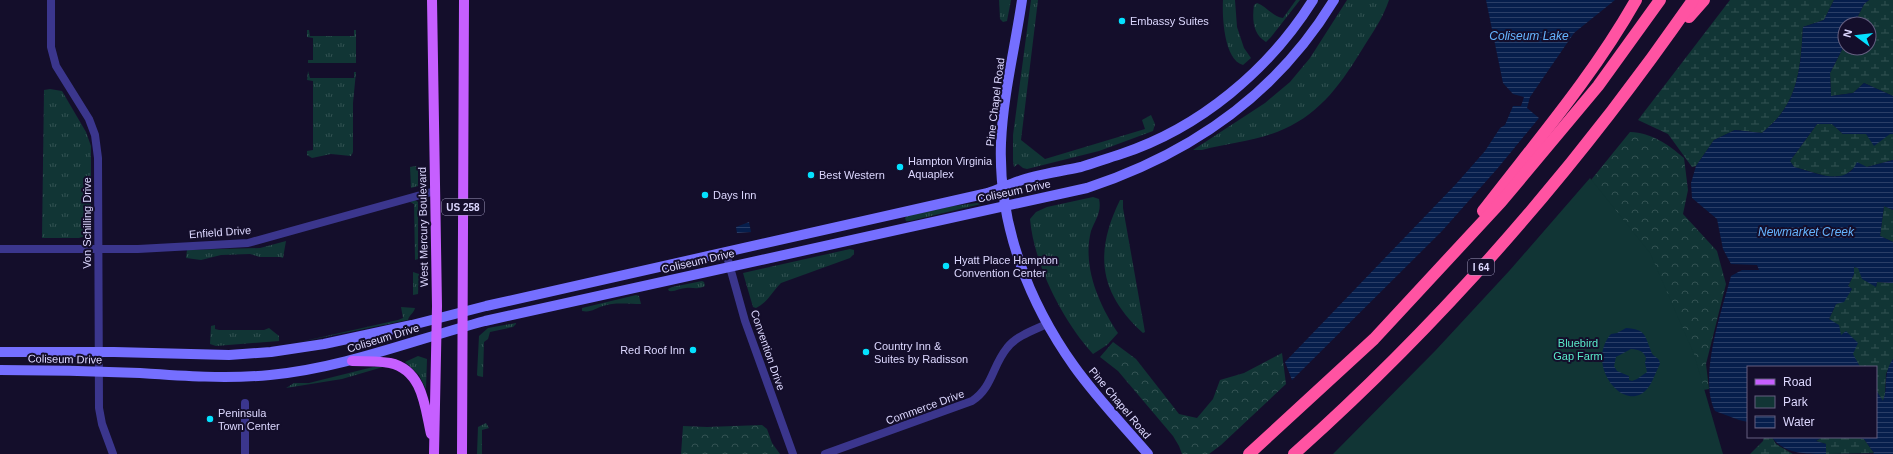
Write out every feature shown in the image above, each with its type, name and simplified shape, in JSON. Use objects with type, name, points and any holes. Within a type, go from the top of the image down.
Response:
[{"type":"highway","points":[[1428,282],[1584,81],[1612,40],[1636,0]]},
{"type":"highway","name":"I 64","points":[[1249,454],[1374,339],[1501,202],[1598,86],[1660,0]]},
{"type":"highway","name":"I 64","points":[[1294,454],[1373,380],[1437,316],[1476,273],[1560,175],[1648,62],[1693,0]]},
{"type":"highway","points":[[1648,62],[1704,0]]},
{"type":"main road","name":"West Mercury Boulevard","points":[[432,0],[436,319],[434,452]]},
{"type":"main road","name":"US 258","points":[[462,454],[464,327],[464,0]]},
{"type":"main road","points":[[352,361],[392,363],[407,371],[412,376],[423,396],[434,452]]},
{"type":"street","name":"Von Schilling Drive","points":[[51,0],[51,47],[56,66],[89,119],[94,135],[98,165],[98,372],[100,417],[113,454]]},
{"type":"street","name":"Pine Chapel Road","points":[[1022,0],[1010,71],[1002,132],[1001,157],[1006,205],[1019,261],[1034,300],[1074,367],[1148,454]]},
{"type":"street","name":"Coliseum Drive","points":[[0,352],[99,352],[229,355],[271,352],[324,344],[988,194],[1024,179],[1082,166],[1122,154],[1149,144],[1187,124],[1224,99],[1254,72],[1279,46],[1313,0]]},
{"type":"street","name":"Coliseum Drive","points":[[0,370],[245,377],[300,371],[352,361],[464,327],[729,266],[1087,188],[1114,179],[1156,161],[1192,141],[1243,105],[1284,66],[1314,30],[1334,0]]},
{"type":"street","name":"Enfield Drive","points":[[0,249],[138,249],[248,243],[435,191]]},
{"type":"street","name":"Convention Drive","points":[[726,253],[745,320],[793,454]]},
{"type":"street","name":"Commerce Drive","points":[[825,454],[972,401],[986,388],[1003,354],[1010,344],[1047,324]]},
{"type":"street","points":[[245,403],[245,454]]},
{"type":"green space","points":[[999,0],[1011,0],[1007,21],[1003,22],[1000,19]]},
{"type":"green space","points":[[1031,0],[1038,0],[1021,140],[1045,159],[1145,129],[1142,120],[1151,115],[1155,124],[1153,131],[1099,151],[1027,169],[1018,164],[1014,167],[1013,135]]},
{"type":"green space","points":[[1223,0],[1235,0],[1237,27],[1244,48],[1251,58],[1243,65],[1232,55],[1228,46],[1224,26]]},
{"type":"green space","points":[[1296,0],[1300,0],[1271,37],[1266,42],[1262,39],[1258,35],[1254,26],[1254,5],[1257,3],[1260,4],[1276,16],[1283,18]]},
{"type":"green space","points":[[1347,0],[1389,0],[1378,25],[1355,61],[1339,84],[1320,105],[1297,122],[1274,133],[1202,150],[1193,150],[1265,103],[1290,82],[1310,58]]},
{"type":"green space","points":[[1730,0],[1834,0],[1824,20],[1803,27],[1800,62],[1796,84],[1787,105],[1778,118],[1762,133],[1735,130],[1714,140],[1696,166],[1692,167],[1668,134],[1638,120]]},
{"type":"green space","points":[[1869,0],[1893,0],[1893,96],[1864,83],[1853,93],[1831,96],[1830,73],[1839,56],[1877,56],[1877,16],[1858,16],[1864,4]]},
{"type":"green space","points":[[307,30],[309,30],[310,36],[354,36],[354,30],[356,30],[356,63],[308,63],[308,60],[313,60],[313,38],[307,37]]},
{"type":"green space","points":[[308,71],[310,78],[354,78],[354,72],[356,72],[353,103],[353,152],[351,156],[331,154],[312,158],[307,155],[307,151],[313,150],[313,81],[307,80]]},
{"type":"green space","points":[[50,89],[62,91],[86,132],[91,146],[91,222],[89,235],[79,238],[42,238],[44,90]]},
{"type":"green space","points":[[1817,124],[1832,124],[1843,134],[1893,134],[1893,160],[1867,167],[1854,168],[1844,176],[1829,177],[1794,167],[1790,161]]},
{"type":"green space","points":[[1630,132],[1653,137],[1672,148],[1684,158],[1688,190],[1683,214],[1717,251],[1726,284],[1706,364],[1709,389],[1697,391],[1574,201]]},
{"type":"green space","points":[[417,166],[418,186],[411,188],[410,167]]},
{"type":"green space","name":"Bluebird Gap Farm","points":[[1590,178],[1650,253],[1694,354],[1723,454],[1333,454],[1435,351],[1510,270]]},
{"type":"green space","points":[[1093,197],[1099,199],[1100,208],[1091,231],[1089,244],[1091,271],[1094,285],[1104,310],[1118,333],[1107,345],[1093,354],[1071,325],[1051,291],[1037,254],[1030,219],[1036,212],[1047,207]]},
{"type":"green space","points":[[415,200],[418,202],[418,259],[415,260],[414,204],[410,202]]},
{"type":"green space","points":[[1120,200],[1123,200],[1123,208],[1145,332],[1143,333],[1128,318],[1117,303],[1105,271],[1104,255],[1106,238]]},
{"type":"green space","points":[[977,203],[981,204],[910,221],[906,221],[905,218],[907,216],[953,206]]},
{"type":"green space","points":[[1884,206],[1893,210],[1893,242],[1880,236]]},
{"type":"green space","points":[[286,241],[283,258],[260,257],[250,254],[221,255],[201,260],[186,258],[187,250],[260,248]]},
{"type":"green space","points":[[850,249],[854,250],[854,254],[850,258],[781,283],[764,303],[756,308],[753,307],[743,273]]},
{"type":"green space","points":[[1854,267],[1858,268],[1876,287],[1877,282],[1893,283],[1893,359],[1886,374],[1885,395],[1883,402],[1877,392],[1877,366],[1859,366],[1841,335],[1829,319],[1836,304],[1852,289],[1848,286],[1854,274]]},
{"type":"green space","points":[[413,272],[419,274],[418,294],[413,295]]},
{"type":"green space","points":[[702,281],[704,282],[705,286],[700,288],[684,288],[671,291],[668,289],[672,287]]},
{"type":"green space","points":[[636,295],[639,296],[641,304],[612,304],[591,311],[582,311],[582,308]]},
{"type":"green space","points":[[401,307],[415,308],[408,320],[295,343],[398,320],[403,318]]},
{"type":"green space","points":[[516,323],[513,327],[490,332],[488,339],[484,342],[483,377],[478,376],[479,336],[488,328]]},
{"type":"green space","points":[[215,325],[215,329],[219,330],[264,330],[269,328],[279,336],[279,341],[216,346],[210,344],[211,326]]},
{"type":"green space","points":[[1113,342],[1136,359],[1179,414],[1197,418],[1213,399],[1220,380],[1244,373],[1282,353],[1286,384],[1221,445],[1209,454],[1182,454],[1173,436],[1118,371],[1100,357]]},
{"type":"green space","points":[[418,356],[427,359],[426,389],[419,375],[405,362]]},
{"type":"green space","points":[[373,367],[383,367],[342,379],[286,388],[294,383],[309,383]]},
{"type":"green space","points":[[486,423],[489,428],[482,430],[482,454],[477,454],[478,427]]},
{"type":"green space","points":[[762,425],[767,429],[772,443],[780,454],[681,454],[683,426],[707,427]]},
{"type":"green space","points":[[1764,438],[1773,438],[1776,444],[1793,454],[1750,454],[1763,441]]},
{"type":"green space","points":[[1820,438],[1860,438],[1864,439],[1874,453],[1826,454],[1826,444],[1816,441]]},
{"type":"water","name":"Coliseum Lake","points":[[1486,0],[1615,0],[1574,33],[1530,97],[1527,108],[1539,118],[1497,169],[1442,231],[1292,380],[1285,362],[1456,184],[1485,151],[1500,128],[1505,125],[1513,106],[1521,106],[1524,97],[1513,94],[1503,83]]},
{"type":"water","name":"Newmarket Creek","points":[[1834,0],[1869,0],[1864,4],[1858,16],[1837,16],[1837,56],[1839,56],[1830,73],[1831,96],[1853,93],[1864,83],[1893,96],[1893,134],[1890,134],[1874,146],[1866,134],[1843,134],[1832,124],[1817,124],[1790,161],[1794,167],[1829,176],[1838,176],[1852,170],[1857,162],[1867,167],[1893,160],[1893,210],[1884,206],[1880,236],[1893,242],[1893,283],[1877,282],[1876,287],[1862,279],[1858,268],[1854,267],[1854,274],[1848,286],[1852,289],[1844,302],[1836,304],[1829,319],[1839,325],[1841,335],[1846,331],[1858,343],[1853,354],[1859,366],[1747,366],[1747,422],[1715,411],[1710,397],[1710,363],[1713,344],[1731,276],[1742,270],[1759,270],[1757,265],[1731,264],[1723,249],[1717,219],[1692,198],[1691,183],[1696,166],[1714,140],[1735,130],[1762,133],[1778,118],[1787,105],[1796,84],[1800,62],[1803,27],[1824,20]]},
{"type":"water","points":[[749,222],[751,232],[737,233],[736,227]]},
{"type":"water","points":[[1626,328],[1638,330],[1644,334],[1652,354],[1659,360],[1660,364],[1651,384],[1647,389],[1638,395],[1628,396],[1619,391],[1611,383],[1605,372],[1602,359],[1604,346],[1611,334],[1617,333]],"holes":[[[1631,349],[1644,353],[1647,372],[1632,381],[1629,380],[1629,376],[1617,371],[1614,366],[1616,357]]]},
{"type":"water","points":[[1893,359],[1893,454],[1873,454],[1874,453],[1864,439],[1860,438],[1877,438],[1877,392],[1883,401],[1890,365]]},
{"type":"water","points":[[1773,438],[1820,438],[1816,441],[1826,444],[1826,454],[1796,452],[1782,447]]},
{"type":"place","name":"Embassy Suites","points":[[1122,21]]},
{"type":"place","name":"Hampton Virginia Aquaplex","points":[[900,167]]},
{"type":"place","name":"Best Western","points":[[811,175]]},
{"type":"place","name":"Days Inn","points":[[705,195]]},
{"type":"place","name":"Hyatt Place Hampton Convention Center","points":[[946,266]]},
{"type":"place","name":"Red Roof Inn","points":[[693,350]]},
{"type":"place","name":"Country Inn & Suites by Radisson","points":[[866,352]]},
{"type":"place","name":"Peninsula Town Center","points":[[210,419]]}]
